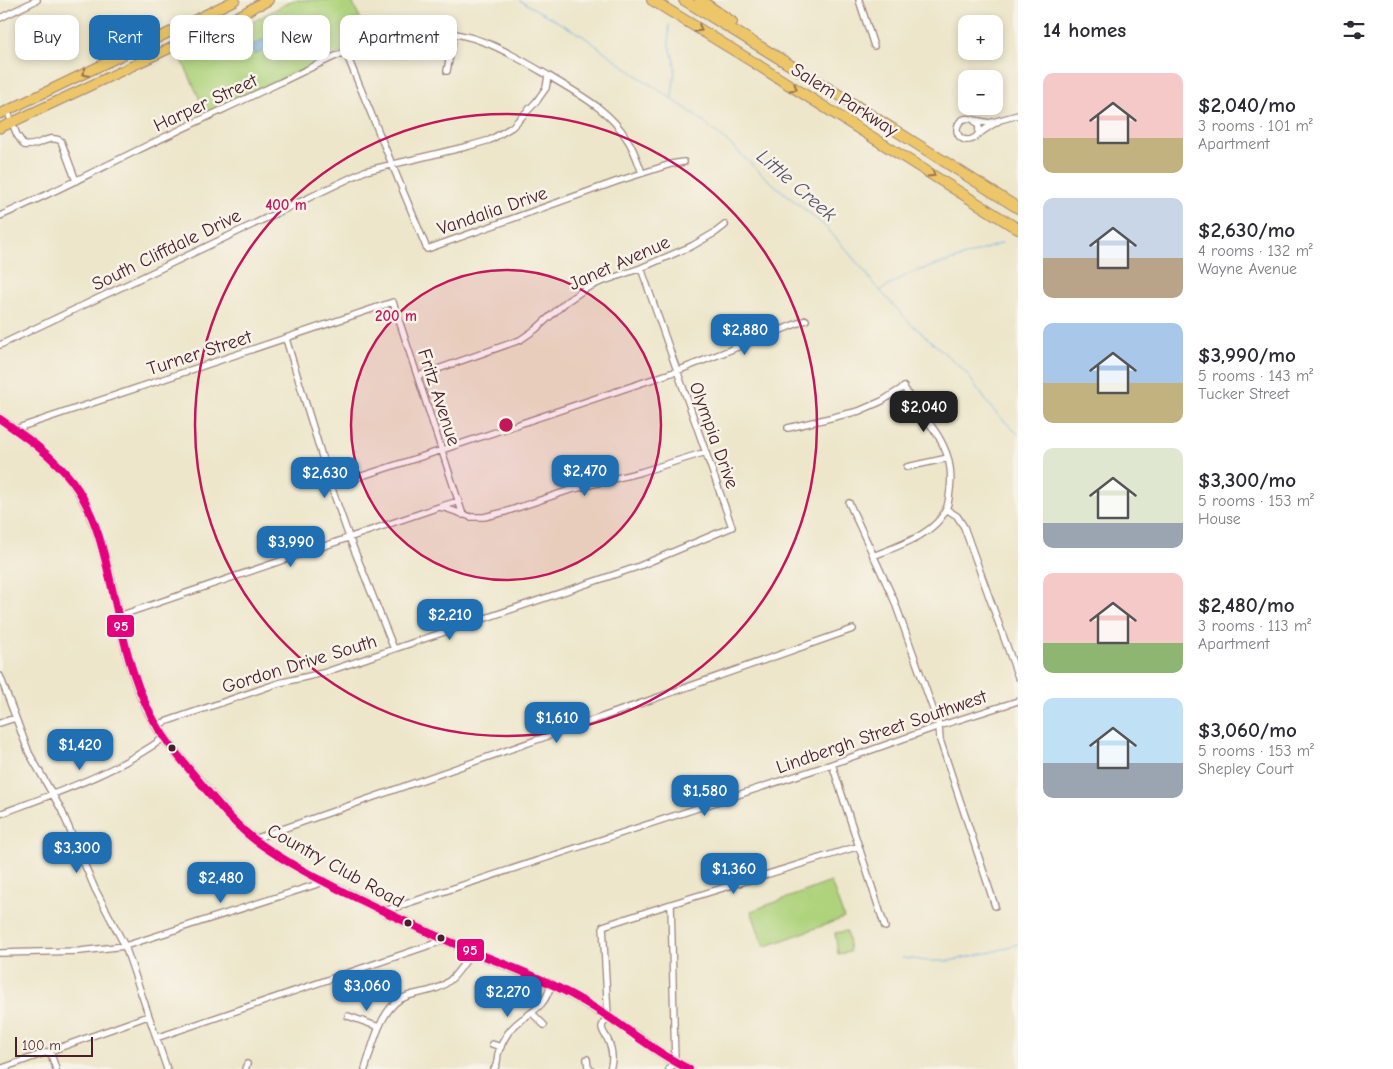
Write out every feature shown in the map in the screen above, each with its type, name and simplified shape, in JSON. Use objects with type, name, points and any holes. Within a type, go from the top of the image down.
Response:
[{"type":"highway","name":"Salem Parkway","points":[[652,0],[1018,229]]},
{"type":"highway","name":"Salem Parkway","points":[[684,0],[1018,208]]},
{"type":"highway","points":[[700,0],[772,49],[785,62]]},
{"type":"main road","points":[[3,112],[235,0]]},
{"type":"main road","points":[[0,128],[211,29],[265,1]]},
{"type":"main road","name":"Country Club Road","points":[[0,419],[58,465],[84,500],[95,522],[102,545],[129,659],[140,691],[156,725],[206,790],[234,822],[274,853],[324,882],[445,940],[552,984],[608,1016],[672,1066],[689,1069]]},
{"type":"street","points":[[0,18],[37,0]]},
{"type":"street","points":[[859,0],[874,46]]},
{"type":"street","name":"Harper Street","points":[[457,35],[479,39],[498,47],[585,96],[616,122],[628,140],[642,174]]},
{"type":"street","name":"Harper Street","points":[[0,216],[340,56]]},
{"type":"street","name":"Vandalia Drive","points":[[349,60],[427,249],[671,164],[684,162]]},
{"type":"street","points":[[447,71],[449,60]]},
{"type":"street","name":"South Cliffdale Drive","points":[[0,345],[365,170],[490,140],[512,127],[536,102],[546,88],[548,76]]},
{"type":"street","points":[[3,112],[12,122],[17,135],[24,145],[34,145],[53,138],[61,141],[76,181]]},
{"type":"street","points":[[1000,120],[969,140],[964,140],[957,133],[958,123],[962,119],[970,118],[989,123],[1018,115]]},
{"type":"street","points":[[974,120],[979,127],[978,135]]},
{"type":"street","name":"Janet Avenue","points":[[418,376],[520,340],[536,329],[571,298],[586,289],[692,246],[725,225]]},
{"type":"street","name":"Olympia Drive","points":[[641,268],[732,527]]},
{"type":"street","name":"Fritz Avenue","points":[[393,302],[463,515]]},
{"type":"street","name":"Turner Street","points":[[15,429],[393,302]]},
{"type":"street","points":[[331,486],[676,371],[806,320]]},
{"type":"street","points":[[286,339],[331,486],[349,537],[394,649]]},
{"type":"street","points":[[788,428],[859,411],[882,401],[904,387],[936,433],[943,444],[948,458],[951,480],[946,509],[942,517],[924,534],[873,556]]},
{"type":"street","points":[[439,508],[445,508],[471,517],[484,517],[506,512],[570,490],[641,472],[706,452]]},
{"type":"street","points":[[907,467],[948,458]]},
{"type":"street","points":[[119,616],[459,501]]},
{"type":"street","points":[[849,503],[894,600],[939,726],[940,740],[995,906]]},
{"type":"street","points":[[946,509],[957,516],[964,527],[1018,677]]},
{"type":"street","name":"Gordon Drive South","points":[[156,725],[279,683],[323,672],[394,649],[637,567],[732,527]]},
{"type":"street","points":[[254,839],[853,629]]},
{"type":"street","points":[[0,676],[29,753],[61,809],[95,889],[125,946],[167,1069]]},
{"type":"street","name":"Lindbergh Street Southwest","points":[[384,911],[1018,701]]},
{"type":"street","points":[[0,723],[15,718]]},
{"type":"street","points":[[0,814],[82,782],[153,746],[165,737]]},
{"type":"street","points":[[832,764],[885,927]]},
{"type":"street","points":[[610,1069],[612,1053],[602,1029],[608,1016],[603,926],[858,846]]},
{"type":"street","points":[[0,953],[80,951],[125,946],[324,882]]},
{"type":"street","points":[[671,904],[672,1066]]},
{"type":"street","points":[[156,1038],[445,940]]},
{"type":"street","points":[[365,1069],[379,1027],[389,1009],[406,996],[434,990],[448,982],[458,972],[472,952]]},
{"type":"street","points":[[497,1068],[501,1047],[505,1038],[513,1027],[541,1006],[547,998],[552,984]]},
{"type":"street","points":[[532,1013],[544,1025]]},
{"type":"street","points":[[0,1069],[148,1016]]},
{"type":"street","points":[[348,1016],[379,1027]]},
{"type":"street","points":[[492,1044],[501,1047]]},
{"type":"street","points":[[50,1051],[56,1069]]},
{"type":"street","points":[[587,1060],[590,1069]]},
{"type":"green space","points":[[293,0],[351,0],[359,15],[340,15],[340,53],[330,57],[330,15],[265,15]]},
{"type":"green space","points":[[263,16],[263,60],[324,60],[206,113],[182,60],[253,60],[253,22]]},
{"type":"green space","points":[[831,882],[844,918],[764,947],[751,911]]},
{"type":"green space","points":[[847,931],[850,952],[838,954],[835,933]]},
{"type":"water","points":[[263,40],[263,53],[262,51],[255,55],[253,45]]},
{"type":"waterway","name":"Little Creek","points":[[519,0],[583,36],[694,114],[729,143],[766,178],[826,227],[872,282],[909,322],[964,370],[993,410],[1018,434]]},
{"type":"waterway","points":[[669,25],[669,45],[675,69],[672,98]]},
{"type":"waterway","points":[[881,290],[910,273],[1002,243]]},
{"type":"waterway","points":[[902,958],[949,961],[992,952],[1018,944]]},
{"type":"transit line","name":"95","points":[[0,419],[48,455],[65,472],[80,492],[92,517],[101,543],[130,662],[143,699],[172,748],[241,828],[277,855],[346,893],[431,934],[533,976],[584,1001],[664,1055],[689,1069]]}]
